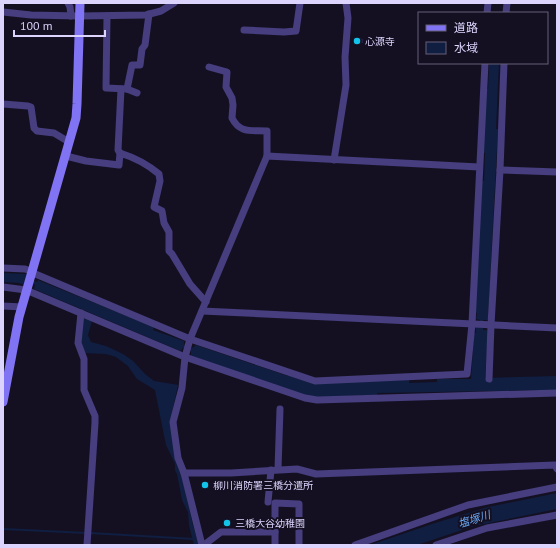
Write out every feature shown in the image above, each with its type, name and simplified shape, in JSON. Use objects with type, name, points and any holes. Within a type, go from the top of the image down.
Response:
[{"type":"street","points":[[68,3],[75,16]]},
{"type":"street","points":[[3,402],[22,307],[76,118],[75,16],[80,3]]},
{"type":"street","points":[[3,12],[31,15],[75,16],[149,14],[161,11],[174,3]]},
{"type":"street","points":[[244,30],[284,32],[296,31],[300,3]]},
{"type":"street","points":[[334,160],[346,85],[345,57],[348,18],[346,3]]},
{"type":"street","points":[[66,156],[86,161],[119,165],[120,153],[118,150],[124,89],[132,65],[140,65],[142,49],[145,45],[149,14]]},
{"type":"street","points":[[107,16],[106,88],[124,89],[136,93]]},
{"type":"street","points":[[3,268],[25,269],[32,274],[190,339],[314,381],[467,374],[472,324],[485,64]]},
{"type":"street","points":[[490,379],[491,325],[500,170],[504,64]]},
{"type":"street","points":[[209,67],[227,72],[226,87],[234,105],[232,118],[238,127],[242,130],[267,131],[267,156],[190,339],[185,357],[182,388],[173,422],[178,458],[184,473],[203,545],[221,532],[275,532]]},
{"type":"street","points":[[3,104],[31,107],[34,128],[37,131],[54,133],[70,142]]},
{"type":"street","points":[[120,153],[134,157],[148,165],[159,174],[160,181],[154,207],[162,211],[164,223],[169,232],[169,251],[190,284],[206,302]]},
{"type":"street","points":[[267,156],[479,167]]},
{"type":"street","points":[[500,170],[557,172]]},
{"type":"street","points":[[3,287],[28,289],[185,357],[305,398],[317,400],[557,393]]},
{"type":"street","points":[[3,306],[22,307]]},
{"type":"street","points":[[202,311],[557,328]]},
{"type":"street","points":[[81,313],[78,343],[84,359],[84,390],[95,416],[87,545]]},
{"type":"street","points":[[268,502],[274,470],[280,409]]},
{"type":"street","points":[[184,473],[231,473],[297,469],[316,474],[555,465],[557,469]]},
{"type":"street","points":[[355,545],[468,505],[557,487]]},
{"type":"street","points":[[275,545],[275,503],[299,504],[299,545]]},
{"type":"street","points":[[436,545],[487,528],[557,515]]},
{"type":"water","points":[[489,64],[499,64],[496,129],[498,129],[488,320],[483,320],[483,330],[487,330],[488,335],[485,378],[557,376],[557,390],[377,393],[377,395],[309,396],[191,356],[191,351],[183,348],[181,351],[178,350],[34,289],[35,285],[25,281],[24,285],[19,283],[3,282],[3,273],[27,274],[27,278],[37,282],[38,280],[154,327],[153,330],[184,341],[184,345],[192,348],[196,345],[288,376],[289,375],[314,383],[409,380],[409,383],[437,382],[437,379],[471,379],[474,333],[476,333],[476,327],[480,327],[480,320],[476,319],[477,313],[475,313],[482,181],[484,181],[485,153],[483,153],[486,89],[488,89]]},
{"type":"water","points":[[86,318],[92,321],[88,335],[91,342],[106,346],[123,354],[133,361],[154,381],[178,385],[170,422],[193,525],[199,545],[194,545],[189,525],[188,512],[182,500],[175,464],[166,445],[155,390],[137,379],[128,366],[116,357],[106,354],[84,353],[80,342],[82,320]]},
{"type":"water","name":"塩塚川","points":[[557,493],[557,509],[474,526],[417,545],[370,545],[488,507]]},
{"type":"building","points":[[354,37],[363,39],[363,43],[354,43]]},
{"type":"waterway","points":[[3,529],[86,533]]},
{"type":"waterway","points":[[90,533],[194,539]]},
{"type":"place","name":"心源寺","points":[[357,41]]},
{"type":"place","name":"柳川消防署三橋分遣所","points":[[205,485]]},
{"type":"place","name":"三橋大谷幼稚園","points":[[227,523]]}]
